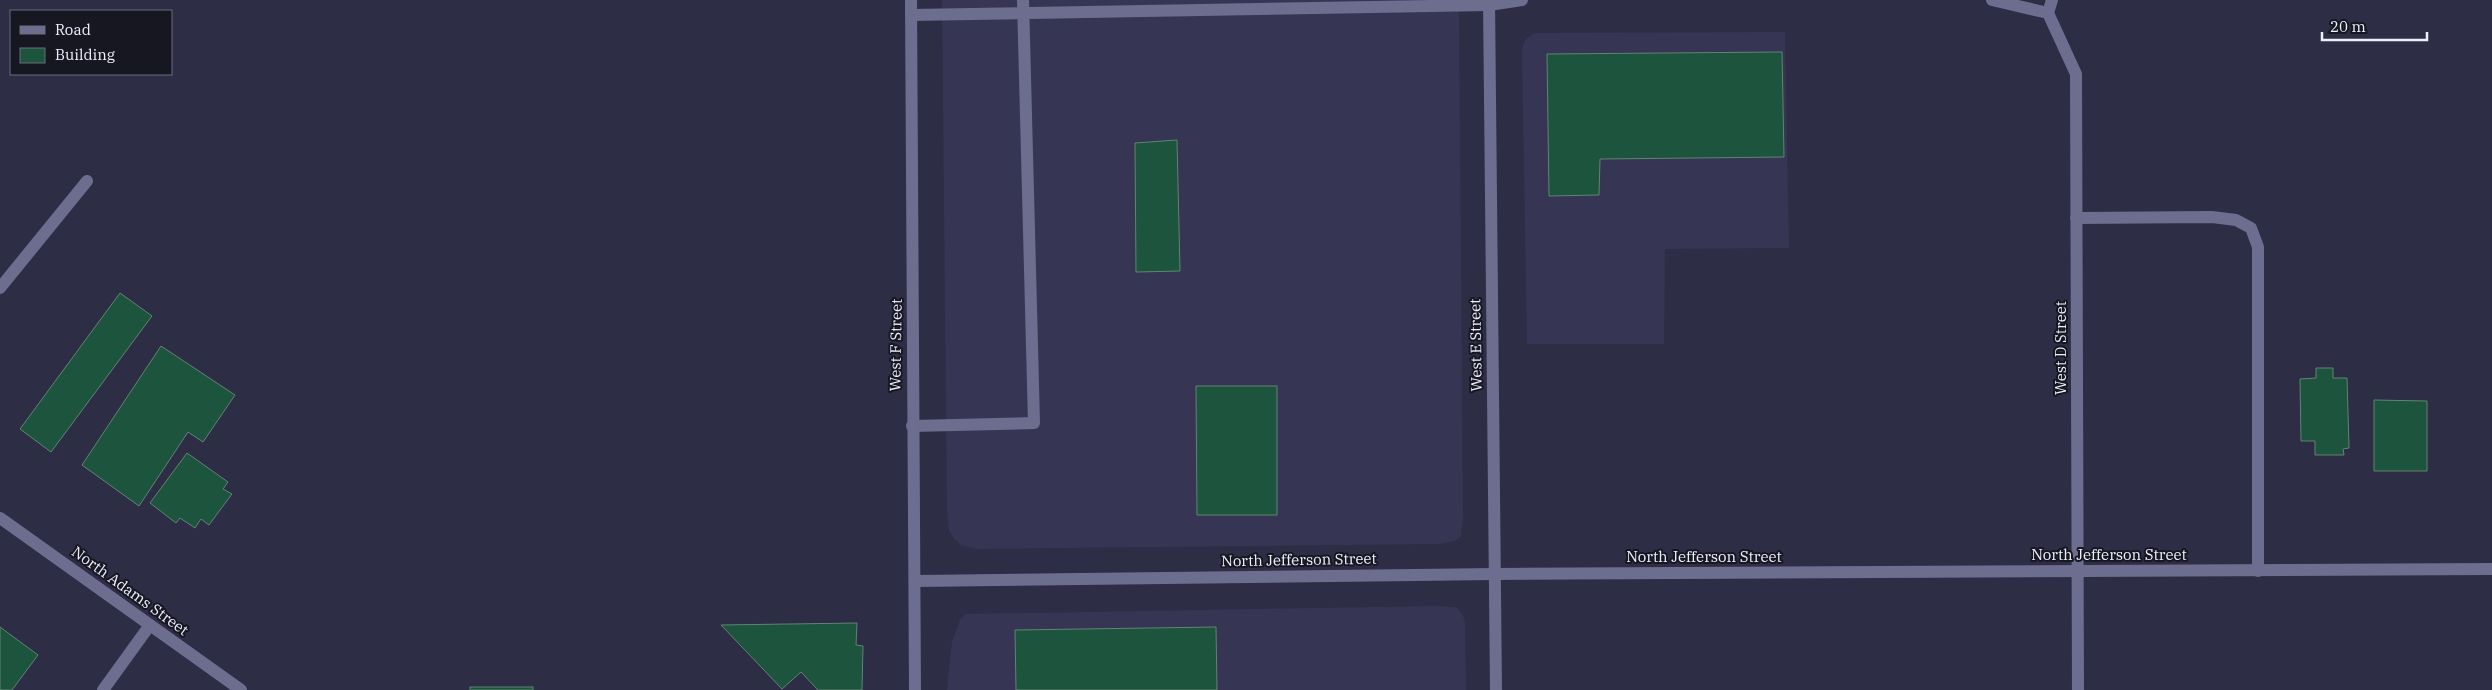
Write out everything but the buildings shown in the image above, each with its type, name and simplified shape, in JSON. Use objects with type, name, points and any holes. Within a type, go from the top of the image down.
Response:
[{"type":"street","name":"West F Street","points":[[911,0],[914,230],[912,426],[916,581],[915,690]]},
{"type":"street","points":[[912,426],[1034,423],[1023,0]]},
{"type":"street","points":[[911,15],[1488,3],[1522,0]]},
{"type":"street","points":[[1992,0],[2048,13],[2052,0]]},
{"type":"street","name":"West E Street","points":[[1488,3],[1496,690]]},
{"type":"street","name":"West D Street","points":[[2048,13],[2076,74],[2078,690]]},
{"type":"street","points":[[0,288],[87,181]]},
{"type":"street","points":[[2076,218],[2212,217],[2236,220],[2250,228],[2258,247],[2258,571]]},
{"type":"street","name":"North Adams Street","points":[[0,518],[241,690]]},
{"type":"street","name":"North Jefferson Street","points":[[916,581],[1496,574],[2258,571],[2492,568]]},
{"type":"street","points":[[103,690],[150,626]]},
{"type":"shaded area","points":[[942,0],[1459,0],[1463,518],[1461,536],[1455,541],[1439,544],[977,549],[961,545],[954,539],[949,530],[947,511]]},
{"type":"shaded area","points":[[1785,32],[1789,248],[1665,249],[1664,344],[1527,344],[1522,54],[1526,39],[1534,33]]},
{"type":"shaded area","points":[[1456,607],[1463,615],[1465,623],[1466,690],[947,690],[952,642],[960,620],[965,614]]}]
